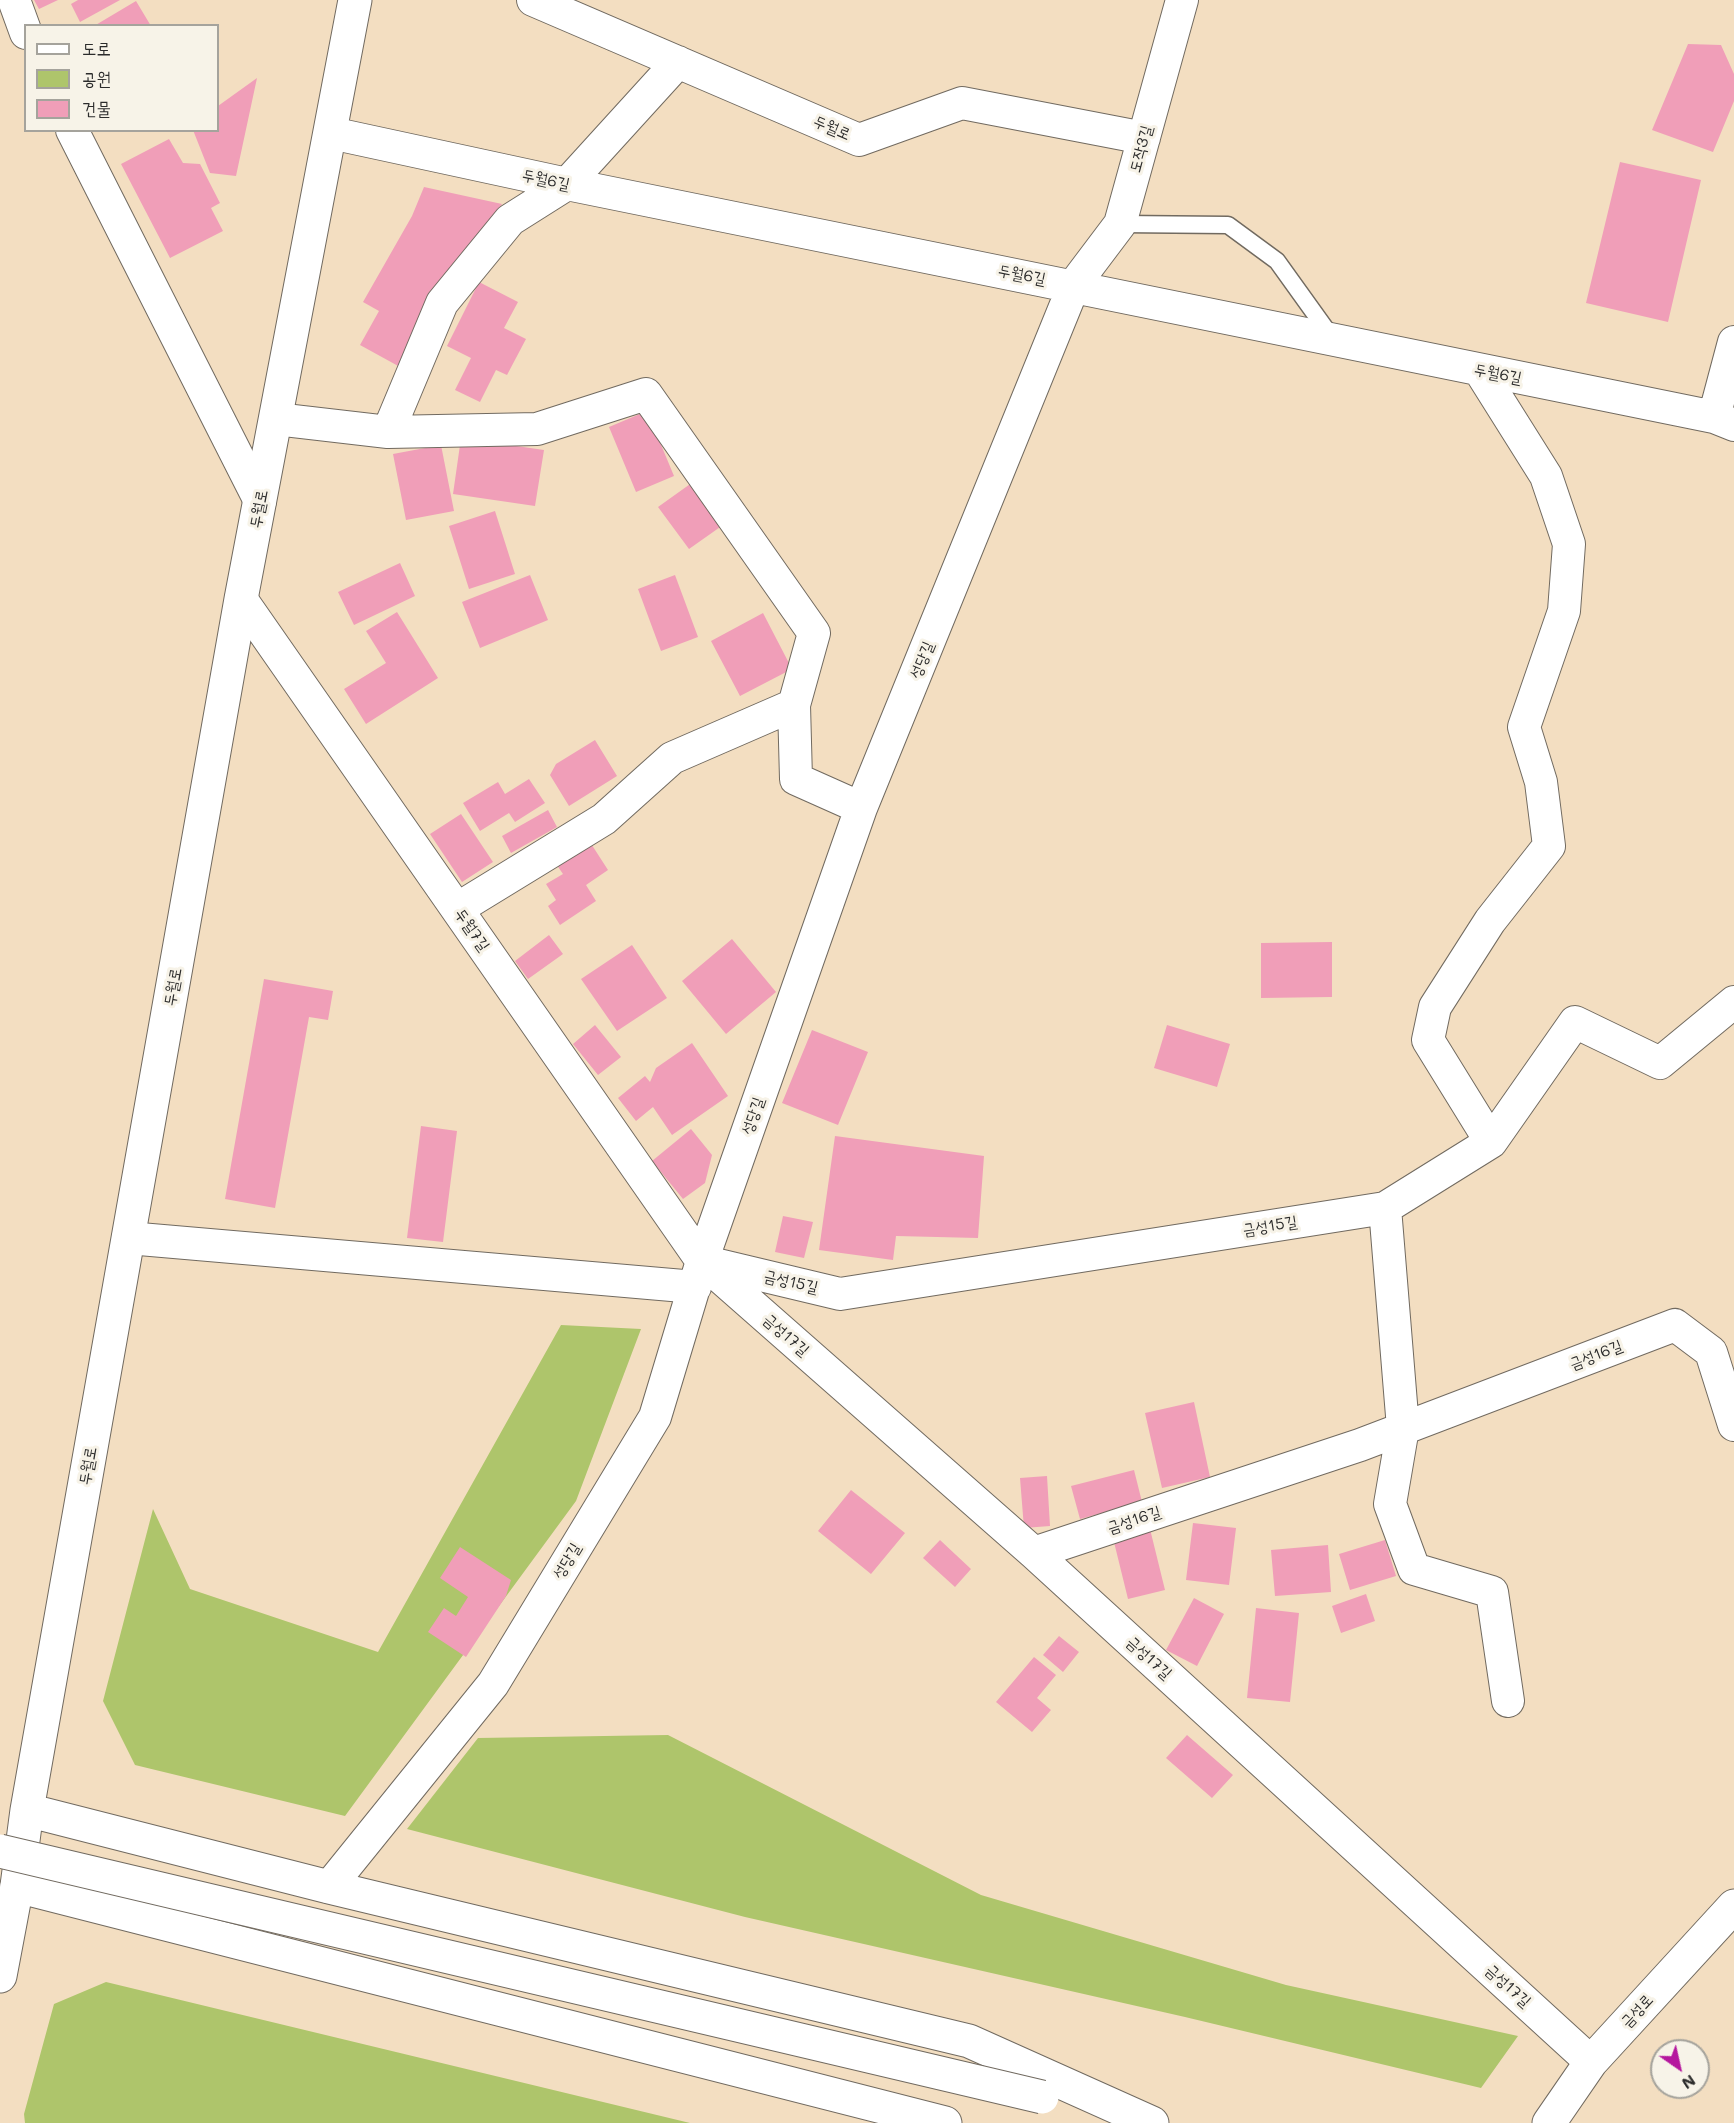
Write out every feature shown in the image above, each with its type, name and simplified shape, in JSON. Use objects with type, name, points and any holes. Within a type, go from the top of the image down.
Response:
[{"type":"main road","name":"두월로","points":[[0,1976],[17,1886],[27,1810],[241,599],[355,0]]},
{"type":"main road","points":[[27,1810],[329,1887],[969,2041],[1150,2123]]},
{"type":"main road","points":[[0,1851],[1150,2123]]},
{"type":"main road","points":[[17,1886],[945,2123]]},
{"type":"main road","name":"금성로","points":[[1549,2123],[1591,2062],[1734,1906]]},
{"type":"street","points":[[14,0],[24,28]]},
{"type":"street","name":"두월로","points":[[533,0],[859,140],[962,103],[1144,138]]},
{"type":"street","name":"도작3길","points":[[1074,285],[1120,224],[1182,0]]},
{"type":"street","points":[[388,432],[442,303],[510,220],[567,184],[678,62]]},
{"type":"street","points":[[73,132],[260,501]]},
{"type":"street","name":"두월6길","points":[[331,133],[567,184],[1074,285],[1336,342],[1724,421]]},
{"type":"street","name":"성당길","points":[[329,1887],[493,1684],[655,1417],[698,1274],[861,808],[1074,285]]},
{"type":"street","points":[[1724,421],[1734,342]]},
{"type":"street","points":[[1480,371],[1546,476],[1569,544],[1564,611],[1524,727],[1541,782],[1549,846],[1490,921],[1434,1007],[1428,1040],[1491,1142]]},
{"type":"street","points":[[276,420],[388,432],[537,429],[646,394],[814,633],[794,705],[796,779],[861,808]]},
{"type":"street","name":"두월7길","points":[[241,599],[457,909],[698,1274]]},
{"type":"street","points":[[457,909],[604,819],[672,758],[794,705]]},
{"type":"street","name":"금성15길","points":[[128,1238],[698,1274],[840,1294],[1385,1208],[1491,1142],[1575,1022],[1660,1063],[1734,1002]]},
{"type":"street","points":[[1385,1208],[1403,1428],[1390,1504],[1414,1569],[1492,1592],[1508,1701]]},
{"type":"street","name":"금성17길","points":[[698,1274],[1034,1553],[1591,2062]]},
{"type":"street","name":"금성16길","points":[[1034,1553],[1360,1445],[1675,1325],[1711,1352],[1734,1425]]},
{"type":"lane","points":[[1120,224],[1228,225],[1277,261],[1336,342]]},
{"type":"green space","points":[[561,1325],[641,1329],[576,1501],[345,1816],[135,1765],[103,1701],[153,1509],[190,1589],[378,1652]]},
{"type":"green space","points":[[668,1735],[981,1895],[1286,1985],[1518,2036],[1481,2088],[1185,2017],[745,1917],[407,1829],[478,1738]]},
{"type":"green space","points":[[106,1982],[690,2123],[25,2123],[24,2114],[54,2004]]},
{"type":"building","points":[[34,0],[58,0],[39,9]]},
{"type":"building","points":[[78,0],[120,0],[80,22],[71,4]]},
{"type":"building","points":[[136,1],[150,24],[97,24]]},
{"type":"building","points":[[1688,44],[1721,45],[1734,74],[1734,101],[1713,152],[1652,130]]},
{"type":"building","points":[[257,78],[236,176],[210,173],[194,132],[219,132],[219,105]]},
{"type":"building","points":[[169,139],[183,163],[200,164],[220,203],[211,208],[223,231],[170,258],[121,164]]},
{"type":"building","points":[[1620,162],[1701,180],[1668,322],[1586,303]]},
{"type":"building","points":[[424,187],[502,204],[468,247],[400,367],[360,345],[379,311],[363,302],[412,216]]},
{"type":"building","points":[[479,282],[518,302],[504,328],[526,339],[507,375],[496,370],[480,402],[455,390],[471,358],[447,346]]},
{"type":"building","points":[[647,411],[674,476],[636,492],[609,427]]},
{"type":"building","points":[[461,438],[544,450],[535,506],[453,494]]},
{"type":"building","points":[[441,445],[454,511],[406,520],[393,454]]},
{"type":"building","points":[[693,482],[723,525],[689,549],[658,507]]},
{"type":"building","points":[[495,511],[515,574],[469,589],[449,526]]},
{"type":"building","points":[[400,563],[415,596],[354,625],[338,592]]},
{"type":"building","points":[[530,575],[548,620],[480,648],[462,602]]},
{"type":"building","points":[[675,575],[698,637],[661,651],[638,589]]},
{"type":"building","points":[[397,612],[438,678],[366,724],[344,689],[386,663],[366,631]]},
{"type":"building","points":[[763,613],[792,669],[740,696],[711,641]]},
{"type":"building","points":[[595,740],[617,776],[569,806],[550,775],[556,764]]},
{"type":"building","points":[[529,779],[545,803],[515,822],[509,813],[480,831],[463,803],[498,782],[505,794]]},
{"type":"building","points":[[548,810],[557,827],[511,853],[502,836]]},
{"type":"building","points":[[461,814],[493,862],[462,882],[430,834]]},
{"type":"building","points":[[588,839],[608,870],[586,885],[596,901],[560,925],[548,906],[556,900],[546,884],[563,874],[554,861]]},
{"type":"building","points":[[549,935],[563,954],[528,979],[515,961]]},
{"type":"building","points":[[732,939],[776,992],[726,1034],[682,981]]},
{"type":"building","points":[[1332,942],[1332,997],[1261,998],[1261,943]]},
{"type":"building","points":[[632,945],[667,998],[617,1031],[581,979]]},
{"type":"building","points":[[264,979],[333,991],[328,1020],[309,1017],[275,1208],[225,1199]]},
{"type":"building","points":[[595,1025],[621,1057],[598,1075],[573,1044]]},
{"type":"building","points":[[1167,1025],[1230,1044],[1217,1087],[1154,1068]]},
{"type":"building","points":[[812,1030],[868,1052],[838,1125],[782,1103]]},
{"type":"building","points":[[692,1043],[728,1096],[672,1135],[653,1107],[636,1121],[618,1098],[645,1076],[650,1082],[656,1068]]},
{"type":"building","points":[[421,1126],[457,1131],[443,1242],[407,1238]]},
{"type":"building","points":[[691,1129],[712,1155],[705,1183],[683,1199],[652,1161]]},
{"type":"building","points":[[835,1136],[984,1156],[978,1238],[896,1236],[893,1260],[819,1250]]},
{"type":"building","points":[[783,1216],[813,1222],[804,1258],[775,1252]]},
{"type":"building","points":[[1194,1402],[1210,1477],[1162,1488],[1145,1413]]},
{"type":"building","points":[[1134,1470],[1142,1502],[1080,1519],[1071,1486]]},
{"type":"building","points":[[1047,1476],[1050,1526],[1024,1528],[1020,1478]]},
{"type":"building","points":[[851,1490],[905,1533],[871,1574],[818,1531]]},
{"type":"building","points":[[1193,1523],[1236,1528],[1229,1585],[1186,1580]]},
{"type":"building","points":[[1150,1529],[1165,1590],[1128,1599],[1113,1538]]},
{"type":"building","points":[[940,1540],[971,1569],[955,1587],[923,1558]]},
{"type":"building","points":[[1385,1540],[1396,1576],[1350,1590],[1339,1554]]},
{"type":"building","points":[[1328,1545],[1331,1592],[1275,1596],[1271,1550]]},
{"type":"building","points":[[460,1547],[511,1580],[506,1596],[466,1657],[428,1632],[444,1608],[456,1616],[468,1597],[440,1578]]},
{"type":"building","points":[[1366,1594],[1375,1621],[1341,1633],[1332,1606]]},
{"type":"building","points":[[1194,1598],[1224,1614],[1197,1666],[1166,1650]]},
{"type":"building","points":[[1256,1608],[1299,1613],[1290,1702],[1247,1698]]},
{"type":"building","points":[[1059,1636],[1079,1652],[1063,1672],[1043,1655]]},
{"type":"building","points":[[1034,1657],[1056,1675],[1037,1698],[1051,1710],[1032,1732],[996,1702]]},
{"type":"building","points":[[1187,1735],[1233,1775],[1212,1798],[1166,1758]]}]
